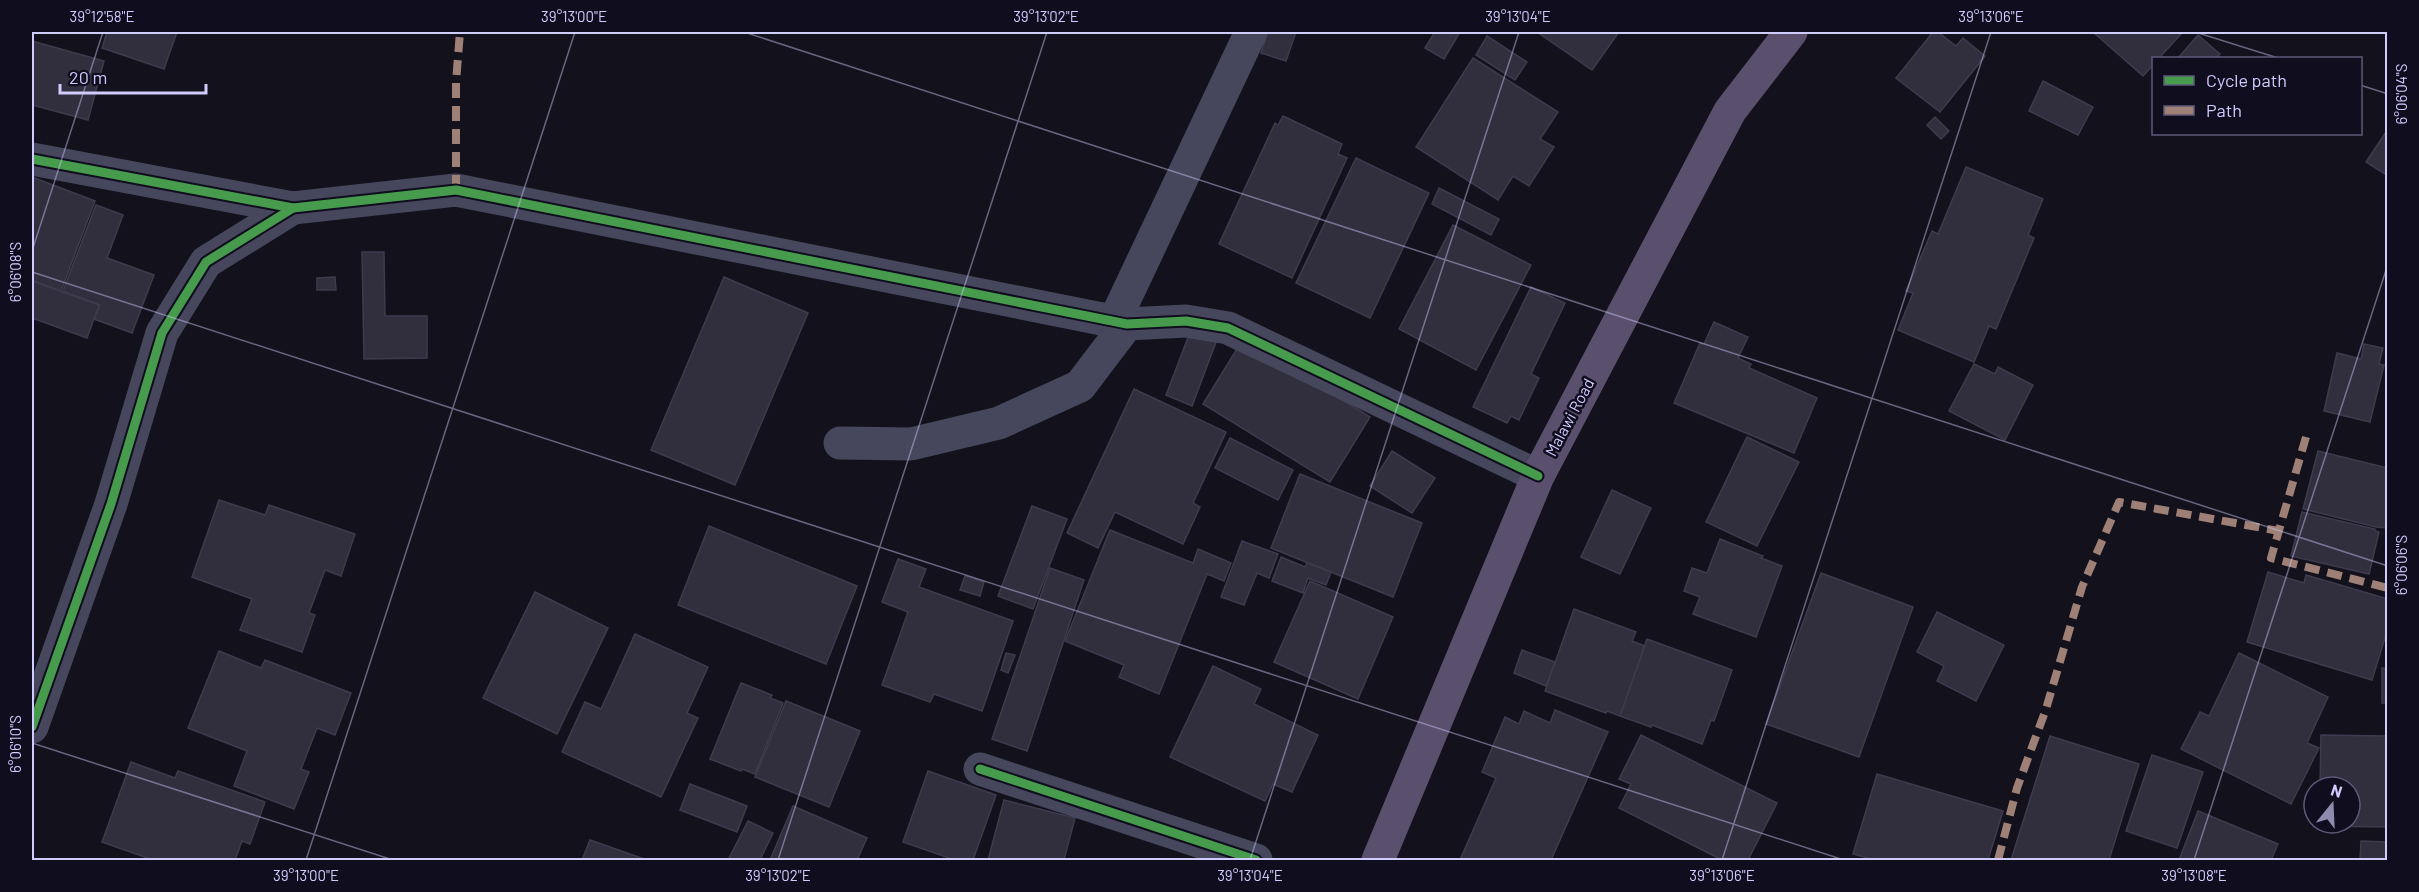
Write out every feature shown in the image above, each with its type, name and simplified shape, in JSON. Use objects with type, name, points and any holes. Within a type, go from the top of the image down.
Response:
[{"type":"main road","name":"Malawi Road","points":[[1378,861],[1538,477],[1730,111],[1791,32]]},
{"type":"street","points":[[840,443],[911,444],[999,423],[1080,386],[1120,323],[1251,32]]},
{"type":"street","points":[[32,159],[293,208],[456,190],[1120,323],[1186,321],[1228,328],[1538,477]]},
{"type":"street","points":[[32,728],[111,504],[162,333],[206,262],[293,208]]},
{"type":"street","points":[[980,769],[1256,861]]},
{"type":"building","points":[[107,32],[177,32],[164,69],[102,48]]},
{"type":"building","points":[[1268,32],[1296,32],[1286,61],[1261,53]]},
{"type":"building","points":[[1435,32],[1460,32],[1444,59],[1425,48]]},
{"type":"building","points":[[1537,32],[1619,32],[1592,70]]},
{"type":"building","points":[[1933,32],[1938,32],[1956,46],[1963,38],[1985,56],[1940,112],[1896,78]]},
{"type":"building","points":[[2093,32],[2183,32],[2160,57],[2152,57],[2152,66],[2143,76]]},
{"type":"building","points":[[2198,35],[2220,54],[2217,57],[2179,57]]},
{"type":"building","points":[[1487,36],[1527,62],[1515,80],[1476,55]]},
{"type":"building","points":[[32,41],[104,61],[88,120],[32,105]]},
{"type":"building","points":[[1473,58],[1558,112],[1540,139],[1554,147],[1529,186],[1513,176],[1498,200],[1416,147]]},
{"type":"building","points":[[2043,81],[2093,107],[2078,135],[2029,111]]},
{"type":"building","points":[[1283,116],[1342,144],[1338,154],[1347,158],[1292,278],[1219,244],[1275,123],[1278,125]]},
{"type":"building","points":[[1935,117],[1949,131],[1941,139],[1927,125]]},
{"type":"building","points":[[2388,129],[2388,176],[2366,162]]},
{"type":"building","points":[[1356,158],[1429,193],[1370,318],[1296,283]]},
{"type":"building","points":[[1966,167],[2043,199],[2028,235],[2034,238],[1996,329],[1989,326],[1974,362],[1898,330],[1913,293],[1906,291],[1932,231],[1938,234]]},
{"type":"building","points":[[32,177],[95,201],[61,291],[32,280]]},
{"type":"building","points":[[1439,188],[1499,219],[1491,235],[1432,204]]},
{"type":"building","points":[[96,205],[123,215],[107,258],[154,275],[132,333],[94,319],[100,305],[63,291]]},
{"type":"building","points":[[1453,225],[1531,265],[1476,370],[1399,329]]},
{"type":"building","points":[[362,252],[384,252],[385,316],[427,316],[427,358],[364,359]]},
{"type":"building","points":[[335,277],[336,290],[317,290],[317,278]]},
{"type":"building","points":[[724,277],[808,313],[735,485],[651,450]]},
{"type":"building","points":[[32,281],[99,305],[87,338],[32,318]]},
{"type":"building","points":[[1531,287],[1565,303],[1531,374],[1539,378],[1519,420],[1511,416],[1507,423],[1473,407]]},
{"type":"building","points":[[1714,322],[1748,337],[1738,358],[1751,364],[1749,368],[1817,398],[1794,453],[1674,403],[1700,343],[1704,344]]},
{"type":"building","points":[[1192,327],[1218,337],[1192,406],[1166,395]]},
{"type":"building","points":[[1243,339],[1370,417],[1330,482],[1203,404]]},
{"type":"building","points":[[2364,344],[2383,348],[2379,364],[2384,365],[2370,422],[2324,411],[2337,353],[2361,359]]},
{"type":"building","points":[[1974,364],[1995,374],[1998,367],[2033,385],[2005,440],[1949,411]]},
{"type":"building","points":[[1134,389],[1226,432],[1193,503],[1200,507],[1183,544],[1115,512],[1098,548],[1067,533]]},
{"type":"building","points":[[1747,437],[1799,462],[1757,546],[1706,522]]},
{"type":"building","points":[[1230,438],[1293,470],[1278,500],[1215,468]]},
{"type":"building","points":[[1392,451],[1435,478],[1412,513],[1370,486]]},
{"type":"building","points":[[2318,451],[2388,468],[2388,528],[2303,509]]},
{"type":"building","points":[[1300,474],[1422,523],[1393,597],[1271,548]]},
{"type":"building","points":[[1612,490],[1651,508],[1620,574],[1581,557]]},
{"type":"building","points":[[219,500],[265,515],[269,505],[355,534],[341,576],[325,570],[309,613],[315,615],[302,652],[240,630],[252,599],[192,577]]},
{"type":"building","points":[[1032,506],[1067,519],[1033,609],[998,596]]},
{"type":"building","points":[[2302,512],[2375,529],[2379,532],[2369,574],[2291,556]]},
{"type":"building","points":[[709,526],[857,586],[826,664],[678,605]]},
{"type":"building","points":[[1110,530],[1193,563],[1198,549],[1231,563],[1224,581],[1207,574],[1159,694],[1119,677],[1124,665],[1065,641]]},
{"type":"building","points":[[1720,539],[1782,566],[1756,637],[1693,614],[1700,597],[1684,591],[1692,568],[1707,573]]},
{"type":"building","points":[[1242,541],[1278,554],[1269,578],[1257,573],[1244,605],[1221,597]]},
{"type":"building","points":[[1281,557],[1305,567],[1307,563],[1331,572],[1326,585],[1308,578],[1303,593],[1272,581]]},
{"type":"building","points":[[898,559],[926,569],[919,587],[1013,621],[982,711],[934,694],[930,702],[882,685],[908,612],[882,602]]},
{"type":"building","points":[[1050,568],[1084,580],[1027,751],[992,739]]},
{"type":"building","points":[[2268,572],[2304,583],[2306,575],[2388,599],[2388,628],[2372,680],[2247,642]]},
{"type":"building","points":[[1821,573],[1913,607],[1859,757],[1766,724]]},
{"type":"building","points":[[965,576],[984,582],[980,596],[960,590]]},
{"type":"building","points":[[1310,581],[1393,617],[1358,699],[1274,662]]},
{"type":"building","points":[[535,592],[608,628],[557,734],[483,698]]},
{"type":"building","points":[[1574,609],[1636,632],[1632,641],[1645,646],[1620,716],[1545,691]]},
{"type":"building","points":[[1937,612],[2004,645],[1976,701],[1937,681],[1944,666],[1917,652]]},
{"type":"building","points":[[635,634],[708,667],[687,713],[698,718],[661,797],[562,752],[585,702],[601,709]]},
{"type":"building","points":[[1647,639],[1732,670],[1714,721],[1711,720],[1702,744],[1652,725],[1651,727],[1620,716]]},
{"type":"building","points":[[1522,650],[1555,662],[1546,686],[1514,673]]},
{"type":"building","points":[[219,651],[261,668],[265,660],[351,693],[335,735],[317,728],[301,769],[309,772],[294,809],[234,786],[247,751],[188,728]]},
{"type":"building","points":[[1006,653],[1015,655],[1008,673],[1001,670]]},
{"type":"building","points":[[2239,653],[2328,697],[2307,743],[2319,748],[2306,775],[2302,775],[2302,782],[2291,804],[2181,749],[2200,712],[2209,716]]},
{"type":"building","points":[[1213,666],[1261,689],[1254,704],[1318,735],[1292,792],[1273,784],[1265,801],[1170,757]]},
{"type":"building","points":[[2382,668],[2388,669],[2388,703],[2382,703]]},
{"type":"building","points":[[741,683],[772,695],[770,698],[783,703],[755,774],[710,759]]},
{"type":"building","points":[[786,701],[860,731],[829,807],[755,777]]},
{"type":"building","points":[[1555,710],[1608,732],[1551,860],[1460,860],[1496,778],[1482,772],[1505,717],[1519,724],[1524,711],[1550,723]]},
{"type":"building","points":[[1641,735],[1777,803],[1748,860],[1722,860],[1619,808],[1631,784],[1619,779]]},
{"type":"building","points":[[2321,735],[2388,736],[2388,827],[2362,827],[2362,775],[2320,775]]},
{"type":"building","points":[[2050,736],[2139,764],[2109,860],[2011,860]]},
{"type":"building","points":[[2152,755],[2203,772],[2177,848],[2126,831]]},
{"type":"building","points":[[131,762],[175,778],[178,771],[265,802],[250,844],[242,841],[235,860],[153,860],[102,842]]},
{"type":"building","points":[[928,771],[996,795],[973,860],[955,860],[903,842]]},
{"type":"building","points":[[1877,774],[2003,811],[1988,860],[1875,860],[1853,854]]},
{"type":"building","points":[[690,784],[747,806],[737,832],[680,810]]},
{"type":"building","points":[[1004,800],[1075,818],[1064,860],[988,860]]},
{"type":"building","points":[[793,806],[867,838],[857,860],[770,860]]},
{"type":"building","points":[[2198,811],[2278,844],[2271,860],[2179,860]]},
{"type":"building","points":[[748,821],[773,833],[760,860],[728,860]]},
{"type":"building","points":[[590,840],[647,860],[582,860]]},
{"type":"building","points":[[2361,841],[2388,842],[2388,860],[2360,860]]},
{"type":"marked path","points":[[456,190],[456,82],[460,32]]},
{"type":"marked path","points":[[2306,437],[2271,558],[2388,588]]},
{"type":"marked path","points":[[1998,860],[2017,788],[2046,709],[2082,587],[2119,502],[2279,531]]},
{"type":"cycle path","points":[[32,159],[293,208],[456,190],[1127,324],[1186,321],[1228,328],[1538,476]]},
{"type":"cycle path","points":[[32,727],[111,504],[162,333],[206,262],[293,208]]},
{"type":"cycle path","points":[[980,769],[1256,860]]}]
